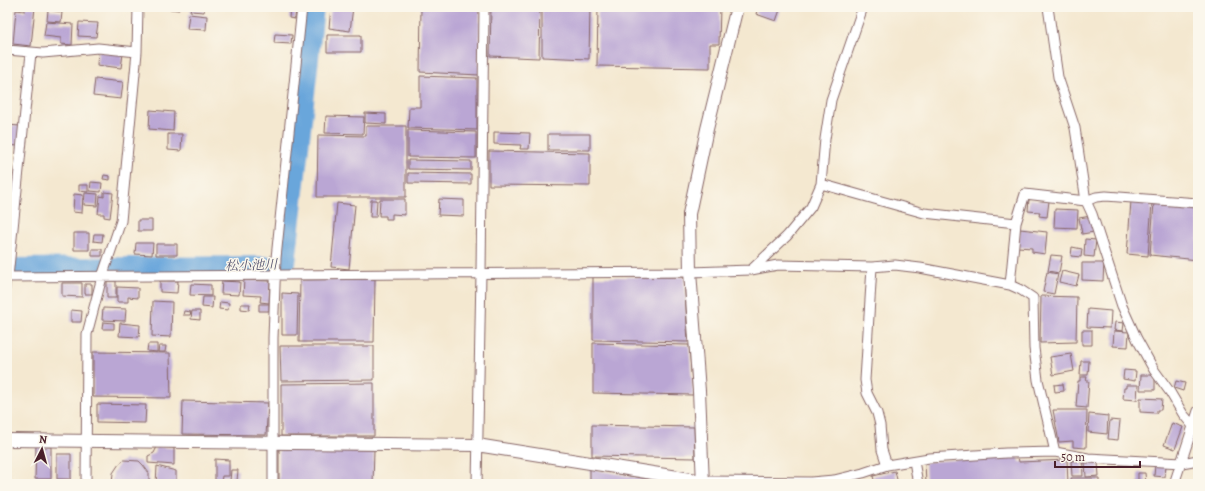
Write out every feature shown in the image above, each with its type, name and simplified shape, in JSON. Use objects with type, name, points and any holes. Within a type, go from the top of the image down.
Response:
[{"type":"street","points":[[86,484],[87,334],[102,276],[109,260],[121,221],[137,52],[138,7]]},
{"type":"street","points":[[273,484],[273,338],[275,273],[302,7]]},
{"type":"street","points":[[477,484],[484,7]]},
{"type":"street","points":[[703,482],[699,392],[690,272],[689,214],[707,129],[736,7]]},
{"type":"street","points":[[751,270],[788,236],[811,207],[821,184],[824,138],[831,100],[863,7]]},
{"type":"street","points":[[1048,7],[1058,77],[1075,128],[1086,201],[1092,214],[1122,306],[1137,339],[1154,370],[1170,392],[1183,414],[1193,426]]},
{"type":"street","points":[[7,50],[43,53],[98,48],[137,52]]},
{"type":"street","points":[[32,53],[8,277],[275,273],[690,272],[751,270],[778,265],[872,267],[895,265],[920,268],[1010,285],[1022,290],[1033,298],[1034,348],[1038,380],[1055,452]]},
{"type":"street","points":[[821,184],[924,213],[1016,223]]},
{"type":"street","points":[[1010,285],[1016,223],[1025,194],[1086,201],[1096,197],[1106,196],[1198,203]]},
{"type":"street","points":[[872,267],[865,380],[867,393],[877,413],[880,425],[882,450],[887,465]]},
{"type":"street","points":[[1174,484],[1198,411]]},
{"type":"street","points":[[7,440],[477,446],[703,482],[752,483],[834,480],[887,465],[914,462],[929,458],[980,454],[1055,452],[1088,458],[1182,463],[1198,460]]},
{"type":"street","points":[[914,462],[918,484]]},
{"type":"building","points":[[25,7],[35,7],[31,46],[13,44],[16,10],[25,11]]},
{"type":"building","points":[[179,7],[179,10],[160,8]]},
{"type":"building","points":[[191,7],[205,7],[204,12],[190,11]]},
{"type":"building","points":[[331,7],[353,7],[350,31],[329,28]]},
{"type":"building","points":[[421,7],[480,7],[479,75],[420,72]]},
{"type":"building","points":[[491,7],[540,7],[539,58],[490,56]]},
{"type":"building","points":[[542,7],[590,7],[589,59],[542,57]]},
{"type":"building","points":[[598,7],[720,7],[719,44],[710,44],[710,68],[597,66]]},
{"type":"building","points":[[758,7],[781,7],[776,21],[756,14]]},
{"type":"building","points":[[290,8],[296,9],[295,19],[289,18]]},
{"type":"building","points":[[48,10],[62,12],[61,22],[47,21]]},
{"type":"building","points":[[189,14],[207,16],[206,30],[187,29]]},
{"type":"building","points":[[46,22],[73,24],[72,45],[61,44],[61,38],[44,36]]},
{"type":"building","points":[[79,22],[98,23],[96,37],[78,36]]},
{"type":"building","points":[[275,34],[292,35],[291,44],[274,43]]},
{"type":"building","points":[[327,35],[361,35],[361,52],[327,52]]},
{"type":"building","points":[[98,51],[123,54],[121,68],[97,65]]},
{"type":"building","points":[[420,76],[477,78],[477,130],[408,128],[409,107],[420,107]]},
{"type":"building","points":[[95,79],[123,82],[121,99],[93,96]]},
{"type":"building","points":[[150,110],[174,112],[173,131],[149,129]]},
{"type":"building","points":[[365,113],[386,114],[386,124],[365,123]]},
{"type":"building","points":[[326,116],[364,117],[363,134],[325,133]]},
{"type":"building","points":[[7,125],[20,126],[18,146],[7,145]]},
{"type":"building","points":[[366,126],[406,126],[406,197],[317,197],[318,135],[366,136]]},
{"type":"building","points":[[408,130],[476,132],[476,158],[408,157]]},
{"type":"building","points":[[494,132],[530,133],[529,149],[520,149],[521,145],[494,144]]},
{"type":"building","points":[[168,134],[182,134],[181,151],[168,150]]},
{"type":"building","points":[[548,134],[590,134],[590,150],[548,150]]},
{"type":"building","points":[[489,151],[590,153],[590,186],[489,185]]},
{"type":"building","points":[[408,160],[471,161],[471,170],[408,169]]},
{"type":"building","points":[[408,173],[471,174],[471,184],[408,183]]},
{"type":"building","points":[[104,175],[110,176],[110,180],[103,179]]},
{"type":"building","points":[[91,182],[102,183],[101,192],[90,191]]},
{"type":"building","points":[[79,185],[88,185],[88,192],[79,191]]},
{"type":"building","points":[[104,192],[113,193],[110,218],[104,217],[104,214],[98,214],[100,196],[104,197]]},
{"type":"building","points":[[85,193],[98,194],[97,206],[84,205]]},
{"type":"building","points":[[74,194],[83,195],[82,213],[73,212]]},
{"type":"building","points":[[380,199],[405,199],[405,215],[392,214],[392,219],[386,219],[386,216],[379,216]]},
{"type":"building","points":[[439,199],[464,200],[464,216],[438,215]]},
{"type":"building","points":[[1029,199],[1049,201],[1047,217],[1039,216],[1040,212],[1028,211]]},
{"type":"building","points":[[371,200],[377,200],[376,217],[370,217]]},
{"type":"building","points":[[1131,201],[1152,203],[1148,256],[1127,254]]},
{"type":"building","points":[[337,203],[355,205],[349,269],[331,267]]},
{"type":"building","points":[[1154,203],[1198,207],[1198,260],[1150,255]]},
{"type":"building","points":[[1055,209],[1078,210],[1077,228],[1054,227]]},
{"type":"building","points":[[7,212],[10,213],[9,225],[7,224]]},
{"type":"building","points":[[1091,216],[1094,232],[1082,234],[1079,218]]},
{"type":"building","points":[[138,220],[152,220],[152,231],[138,231]]},
{"type":"building","points":[[1020,229],[1047,232],[1045,254],[1032,252],[1032,248],[1018,247]]},
{"type":"building","points":[[74,233],[89,233],[89,250],[74,250]]},
{"type":"building","points":[[94,234],[103,234],[102,242],[93,241]]},
{"type":"building","points":[[1085,239],[1096,240],[1094,257],[1084,256]]},
{"type":"building","points":[[136,243],[153,243],[152,255],[135,254]]},
{"type":"building","points":[[156,244],[177,244],[177,255],[156,255]]},
{"type":"building","points":[[1072,247],[1082,249],[1081,257],[1071,256]]},
{"type":"building","points":[[92,249],[102,249],[102,256],[92,256]]},
{"type":"building","points":[[1051,255],[1062,256],[1059,273],[1048,271]]},
{"type":"building","points":[[1082,263],[1104,263],[1103,281],[1082,280]]},
{"type":"building","points":[[1062,271],[1079,275],[1076,286],[1059,282]]},
{"type":"building","points":[[1047,272],[1058,274],[1054,294],[1043,292]]},
{"type":"building","points":[[593,277],[684,277],[688,342],[593,340]]},
{"type":"building","points":[[375,279],[374,342],[299,342],[300,280]]},
{"type":"building","points":[[244,280],[270,281],[269,303],[260,302],[261,296],[243,295]]},
{"type":"building","points":[[107,281],[116,281],[116,298],[107,298]]},
{"type":"building","points":[[160,281],[178,281],[177,293],[160,292]]},
{"type":"building","points":[[222,281],[240,282],[239,295],[221,294]]},
{"type":"building","points":[[7,283],[10,283],[9,299],[7,299]]},
{"type":"building","points":[[62,283],[82,283],[82,297],[62,296]]},
{"type":"building","points":[[85,284],[92,284],[92,294],[85,294]]},
{"type":"building","points":[[191,284],[211,285],[211,296],[190,295]]},
{"type":"building","points":[[117,287],[138,288],[138,298],[128,297],[128,302],[117,302]]},
{"type":"building","points":[[282,293],[298,294],[297,335],[282,335]]},
{"type":"building","points":[[1041,296],[1077,297],[1076,342],[1040,343]]},
{"type":"building","points":[[203,297],[213,297],[212,308],[202,307]]},
{"type":"building","points":[[153,301],[172,302],[171,337],[152,336]]},
{"type":"building","points":[[220,302],[229,303],[228,310],[219,309]]},
{"type":"building","points":[[241,304],[250,304],[249,310],[241,309]]},
{"type":"building","points":[[259,304],[269,304],[269,311],[259,311]]},
{"type":"building","points":[[103,308],[126,309],[125,321],[102,320]]},
{"type":"building","points":[[1088,309],[1111,311],[1110,328],[1087,327]]},
{"type":"building","points":[[71,310],[82,311],[81,322],[71,322]]},
{"type":"building","points":[[7,311],[10,311],[9,322],[7,322]]},
{"type":"building","points":[[184,311],[191,312],[190,315],[183,315]]},
{"type":"building","points":[[192,311],[200,311],[200,320],[191,319]]},
{"type":"building","points":[[103,322],[114,323],[114,329],[102,329]]},
{"type":"building","points":[[1115,322],[1124,323],[1123,331],[1114,330]]},
{"type":"building","points":[[120,323],[140,325],[139,337],[119,336]]},
{"type":"building","points":[[1082,330],[1092,330],[1092,345],[1082,345]]},
{"type":"building","points":[[1114,331],[1129,332],[1128,347],[1113,346]]},
{"type":"building","points":[[593,343],[689,345],[693,395],[593,393]]},
{"type":"building","points":[[148,344],[157,344],[157,352],[147,351]]},
{"type":"building","points":[[159,346],[166,346],[165,352],[158,352]]},
{"type":"building","points":[[280,346],[374,346],[374,380],[281,381]]},
{"type":"building","points":[[93,352],[170,353],[171,398],[93,397]]},
{"type":"building","points":[[1071,354],[1074,371],[1053,375],[1050,357]]},
{"type":"building","points":[[1081,361],[1089,361],[1088,375],[1080,375]]},
{"type":"building","points":[[1124,370],[1136,371],[1135,381],[1123,379]]},
{"type":"building","points":[[1141,375],[1155,375],[1155,390],[1140,390]]},
{"type":"building","points":[[1080,377],[1087,377],[1086,381],[1089,381],[1087,408],[1076,407],[1078,381],[1080,381]]},
{"type":"building","points":[[1176,381],[1185,383],[1183,391],[1174,388]]},
{"type":"building","points":[[374,383],[374,436],[281,436],[281,384]]},
{"type":"building","points":[[1063,384],[1064,391],[1055,392],[1054,385]]},
{"type":"building","points":[[1126,385],[1138,385],[1137,400],[1123,399],[1124,388],[1126,388]]},
{"type":"building","points":[[1140,398],[1162,399],[1161,410],[1157,410],[1157,413],[1140,412]]},
{"type":"building","points":[[183,401],[268,403],[266,435],[182,434]]},
{"type":"building","points":[[97,404],[146,405],[145,423],[97,422]]},
{"type":"building","points":[[1053,410],[1087,410],[1086,448],[1073,447],[1073,441],[1059,442]]},
{"type":"building","points":[[1089,414],[1108,416],[1107,434],[1088,432]]},
{"type":"building","points":[[1110,420],[1120,421],[1118,440],[1108,439]]},
{"type":"building","points":[[1172,423],[1183,427],[1175,449],[1164,445]]},
{"type":"building","points":[[592,425],[694,427],[695,458],[592,456]]},
{"type":"building","points":[[36,446],[51,447],[51,479],[35,479]]},
{"type":"building","points":[[157,447],[174,448],[174,465],[148,463],[148,456],[154,453]]},
{"type":"building","points":[[279,449],[374,450],[373,484],[279,484]]},
{"type":"building","points":[[57,454],[71,454],[71,479],[57,479]]},
{"type":"building","points":[[1018,457],[1019,462],[1067,460],[1068,484],[926,484],[925,462]]},
{"type":"building","points":[[215,459],[229,460],[229,476],[222,476],[221,482],[215,481]]},
{"type":"building","points":[[124,460],[139,461],[149,473],[149,484],[112,484],[113,473],[119,464]]},
{"type":"building","points":[[1082,460],[1083,476],[1072,476],[1071,461]]},
{"type":"building","points":[[1085,462],[1098,462],[1099,476],[1086,477]]},
{"type":"building","points":[[1155,465],[1166,465],[1165,477],[1154,476]]},
{"type":"building","points":[[157,466],[176,471],[176,484],[156,484]]},
{"type":"building","points":[[590,469],[648,479],[648,484],[590,484]]},
{"type":"building","points":[[231,470],[238,470],[237,481],[230,481]]},
{"type":"building","points":[[895,471],[898,484],[875,484],[873,476]]},
{"type":"building","points":[[1138,473],[1145,473],[1146,484],[1138,484]]},
{"type":"building","points":[[1071,478],[1099,478],[1099,484],[1072,484]]},
{"type":"building","points":[[652,479],[673,483],[673,484],[652,484]]},
{"type":"waterway","name":"松小池川","points":[[7,268],[282,266],[286,263],[314,7]]}]
